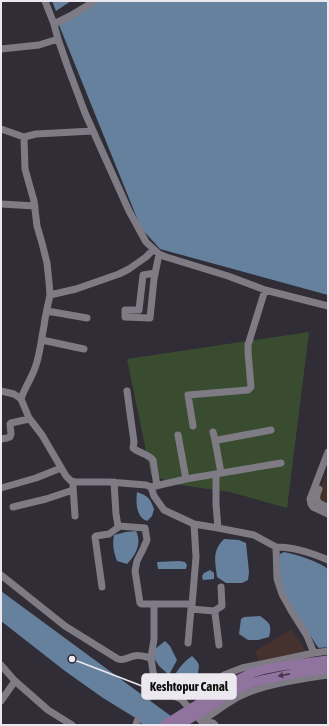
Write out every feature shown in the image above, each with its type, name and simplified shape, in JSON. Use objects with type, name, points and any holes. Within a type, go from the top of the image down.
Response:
[{"type":"main road","points":[[164,725],[221,689],[250,674],[282,667],[315,657],[328,660]]},
{"type":"main road","points":[[180,725],[248,684],[276,677],[326,671]]},
{"type":"street","points":[[45,1],[85,113],[131,215],[146,242],[156,252],[265,290],[328,306]]},
{"type":"street","points":[[54,24],[95,1]]},
{"type":"street","points":[[1,49],[39,45],[58,39]]},
{"type":"street","points":[[1,129],[24,137],[36,134],[93,130]]},
{"type":"street","points":[[20,399],[35,368],[42,340],[50,295],[50,282],[35,206],[25,169],[24,137]]},
{"type":"street","points":[[1,204],[35,206]]},
{"type":"street","points":[[155,273],[143,275],[138,310],[125,310],[125,316],[150,318],[155,273],[156,252]]},
{"type":"street","points":[[50,295],[76,289],[124,271],[156,252]]},
{"type":"street","points":[[193,426],[188,395],[248,390],[251,387],[248,345],[265,290]]},
{"type":"street","points":[[47,311],[87,318]]},
{"type":"street","points":[[42,340],[84,349]]},
{"type":"street","points":[[1,391],[14,394],[20,399],[29,419],[53,452],[60,468],[73,482],[114,482],[140,484],[154,487],[186,479],[281,463]]},
{"type":"street","points":[[127,391],[134,442],[133,448],[153,460],[154,496],[164,510],[194,524],[254,535],[276,547],[289,547],[328,560]]},
{"type":"street","points":[[1,439],[10,436],[11,423],[29,419]]},
{"type":"street","points":[[215,440],[271,430]]},
{"type":"street","points":[[213,432],[219,474],[216,504],[218,528]]},
{"type":"street","points":[[178,435],[186,479]]},
{"type":"street","points":[[328,452],[310,502],[313,508],[328,514]]},
{"type":"street","points":[[328,465],[316,497],[319,503],[328,507]]},
{"type":"street","points":[[1,488],[36,478],[60,468]]},
{"type":"street","points":[[73,482],[75,516]]},
{"type":"street","points":[[114,482],[116,514],[118,526],[120,526]]},
{"type":"street","points":[[13,507],[46,499],[73,490]]},
{"type":"street","points":[[188,643],[196,557],[194,524]]},
{"type":"street","points":[[102,587],[95,537],[109,534],[120,526],[145,528],[147,540],[137,561],[135,571],[140,603],[187,604],[192,607],[214,611],[222,606],[221,587]]},
{"type":"street","points":[[276,547],[277,579],[280,589],[286,602],[307,636],[315,657]]},
{"type":"street","points":[[1,575],[65,626],[118,659],[122,660],[136,656],[151,658]]},
{"type":"street","points":[[155,604],[154,639],[151,658],[157,684],[168,694],[181,699],[201,721],[213,723],[215,725]]},
{"type":"street","points":[[214,611],[219,645]]},
{"type":"street","points":[[181,699],[224,675],[242,668],[315,657],[328,651]]},
{"type":"street","points":[[1,665],[15,681],[48,710],[72,725]]},
{"type":"street","points":[[201,721],[229,702],[249,692],[326,671]]},
{"type":"street","points":[[1,701],[15,681]]},
{"type":"street","points":[[149,697],[157,684]]},
{"type":"shaded area","points":[[328,468],[328,506],[316,501]]},
{"type":"shaded area","points":[[291,629],[307,652],[259,662],[255,651]]},
{"type":"green space","points":[[309,332],[287,508],[230,492],[180,485],[151,475],[127,359]]},
{"type":"water","points":[[52,1],[71,1],[56,11]]},
{"type":"water","points":[[99,1],[328,1],[328,295],[160,249],[141,228],[59,25]]},
{"type":"water","points":[[137,492],[148,498],[154,509],[152,516],[147,521],[142,518],[139,513]]},
{"type":"water","points":[[136,531],[138,535],[138,544],[133,557],[127,564],[117,561],[113,542],[114,535]]},
{"type":"water","points":[[224,539],[239,540],[246,543],[249,572],[248,580],[242,583],[226,583],[217,577],[215,556],[220,543]]},
{"type":"water","points":[[284,552],[319,563],[328,569],[328,647],[319,648],[317,646],[283,594],[279,557],[280,554]]},
{"type":"water","points":[[157,562],[185,562],[187,565],[186,569],[158,569]]},
{"type":"water","points":[[210,570],[214,573],[214,579],[203,580],[202,576],[204,573]]},
{"type":"water","points":[[1,591],[183,725],[143,725],[134,717],[103,698],[65,671],[1,621]]},
{"type":"water","points":[[260,616],[270,627],[269,637],[258,640],[248,640],[239,634],[241,619],[244,617]]},
{"type":"water","points":[[165,641],[170,646],[177,660],[169,675],[159,666],[154,658],[155,649]]},
{"type":"water","points":[[192,656],[199,665],[199,679],[195,686],[188,692],[183,692],[174,677],[182,665]]},
{"type":"place","name":"Keshtopur Canal","points":[[72,659]]}]
